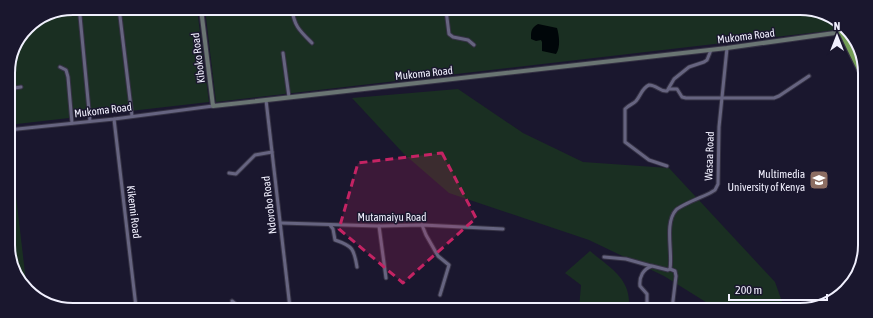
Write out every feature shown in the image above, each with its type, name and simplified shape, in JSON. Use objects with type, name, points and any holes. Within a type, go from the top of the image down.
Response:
[{"type":"highway","points":[[843,34],[858,65]]},
{"type":"street","points":[[120,15],[132,116]]},
{"type":"street","name":"Kiboko Road","points":[[202,15],[213,106]]},
{"type":"street","points":[[293,15],[297,27],[312,43]]},
{"type":"street","points":[[447,15],[449,34],[453,37],[468,40],[474,45]]},
{"type":"street","points":[[80,16],[90,121]]},
{"type":"street","name":"Mukoma Road","points":[[15,129],[711,50],[841,32]]},
{"type":"street","name":"Wasaa Road","points":[[673,303],[676,276],[675,271],[670,269],[671,262],[669,238],[670,225],[673,216],[676,210],[715,190],[718,184],[719,127],[727,48]]},
{"type":"street","points":[[669,89],[674,79],[693,65],[704,62],[711,50]]},
{"type":"street","points":[[283,53],[289,97]]},
{"type":"street","points":[[60,67],[66,70],[68,77],[72,123]]},
{"type":"street","points":[[667,166],[649,160],[625,142],[626,107],[635,102],[645,86],[652,85],[665,92],[669,89],[677,89],[684,98],[774,98],[808,76]]},
{"type":"street","points":[[15,88],[21,87]]},
{"type":"street","name":"Ndorobo Road","points":[[266,100],[289,303]]},
{"type":"street","name":"Kikenni Road","points":[[114,119],[136,303]]},
{"type":"street","points":[[229,173],[236,174],[256,155],[272,152]]},
{"type":"street","name":"Mutamaiyu Road","points":[[280,223],[379,226],[422,225],[503,229]]},
{"type":"street","points":[[330,225],[333,229],[335,240],[347,244],[351,248],[354,253],[357,267]]},
{"type":"street","points":[[422,225],[438,256],[449,265],[440,295]]},
{"type":"street","points":[[379,226],[386,278]]},
{"type":"street","points":[[604,257],[626,259],[668,270],[670,269]]},
{"type":"street","points":[[647,303],[647,294],[641,289],[640,282],[645,270],[652,266]]},
{"type":"highlighted area","points":[[442,153],[476,218],[403,283],[339,229],[358,163]]},
{"type":"green space","points":[[65,15],[198,15],[209,102],[15,124],[15,69],[17,58],[21,47],[35,29],[54,18]]},
{"type":"green space","points":[[206,15],[800,15],[819,18],[834,27],[836,30],[216,102]]},
{"type":"green space","points":[[458,89],[523,133],[583,162],[669,168],[775,282],[782,303],[707,303],[664,276],[589,240],[449,193],[404,154],[352,98]]},
{"type":"green space","points":[[15,187],[26,278],[21,271],[16,257]]},
{"type":"green space","points":[[590,251],[618,274],[627,288],[629,303],[580,303],[581,285],[565,273]]},
{"type":"shaded area","points":[[538,24],[557,28],[559,45],[556,54],[542,51],[541,40],[536,41],[531,39],[532,30]]},
{"type":"place","name":"Multimedia University of Kenya","points":[[819,180]]}]
